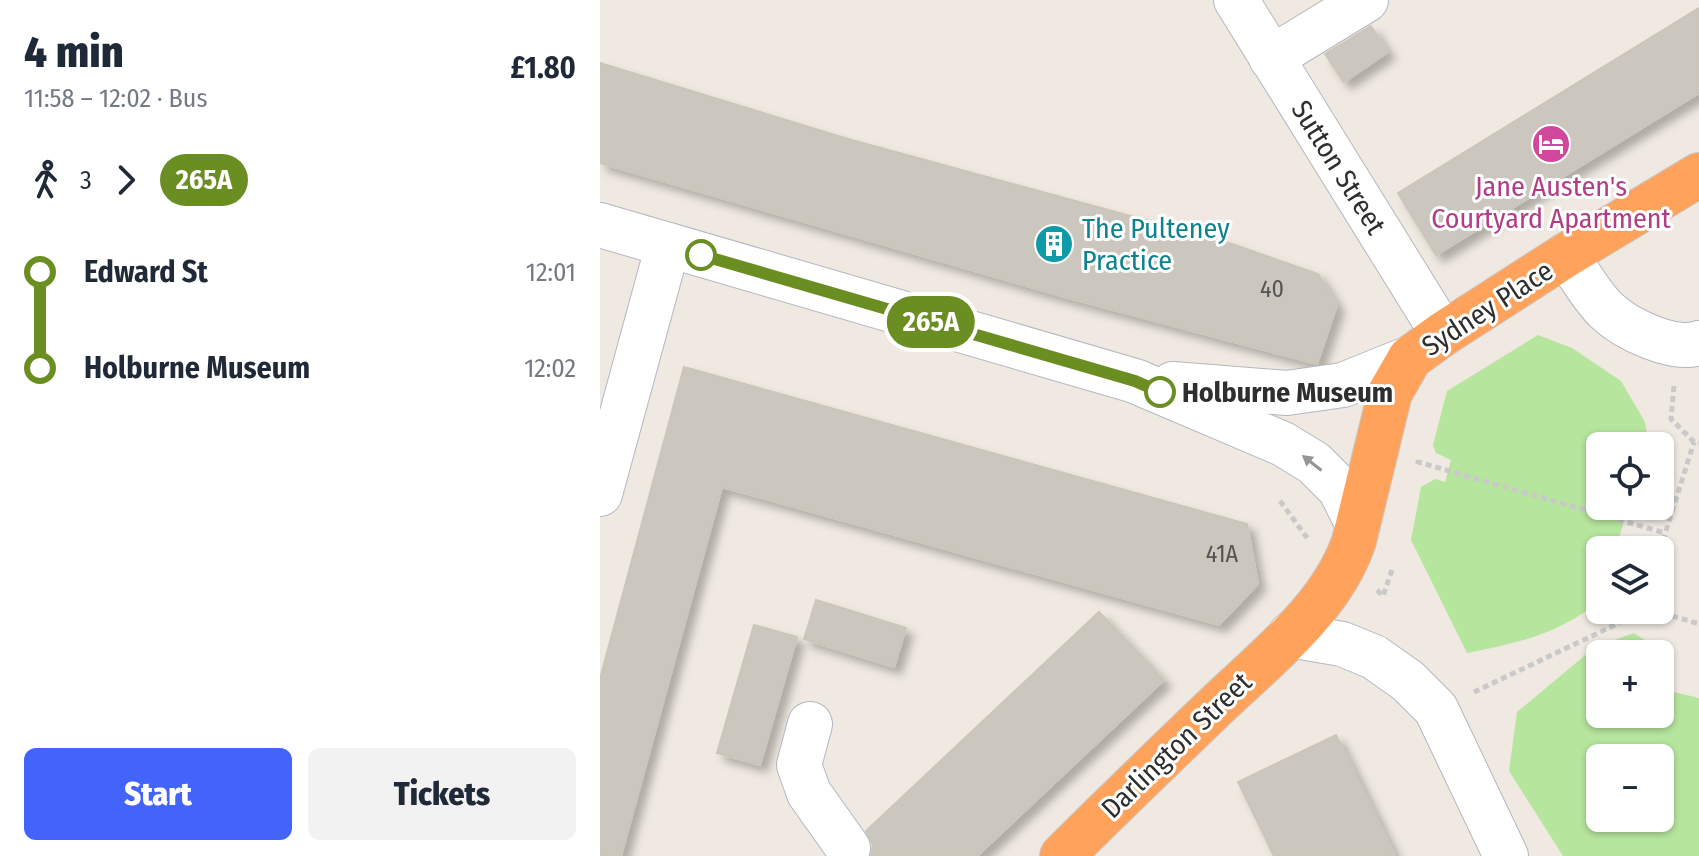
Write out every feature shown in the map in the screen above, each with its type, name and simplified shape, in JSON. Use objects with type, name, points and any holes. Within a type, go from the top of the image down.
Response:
[{"type":"highway","name":"Sydney Place","points":[[1290,635],[1334,584],[1352,544],[1390,393],[1426,346],[1566,255],[1699,175]]},
{"type":"highway","name":"Darlington Street","points":[[1062,856],[1290,635]]},
{"type":"street","name":"Sutton Street","points":[[1236,0],[1271,58],[1426,346]]},
{"type":"street","points":[[1271,58],[1366,0]]},
{"type":"street","points":[[600,225],[1135,381],[1283,444],[1314,463],[1340,489],[1352,544]]},
{"type":"street","points":[[600,494],[668,245]]},
{"type":"street","points":[[1566,255],[1608,312],[1647,336],[1688,345]]},
{"type":"street","points":[[1135,381],[1287,393],[1343,385],[1426,346]]},
{"type":"street","points":[[1290,635],[1342,644],[1374,657],[1408,681],[1436,709],[1506,856]]},
{"type":"street","points":[[810,724],[799,765],[809,793],[848,848]]},
{"type":"path","points":[[1664,536],[1696,442],[1671,419],[1688,345]]},
{"type":"path","points":[[1415,476],[1418,462],[1665,533]]},
{"type":"path","points":[[1280,501],[1310,540],[1352,544],[1383,596],[1394,559]]},
{"type":"path","points":[[1674,616],[1699,624]]},
{"type":"path","points":[[1436,709],[1617,624]]},
{"type":"green space","points":[[1538,335],[1572,348],[1621,381],[1645,422],[1647,432],[1586,432],[1586,520],[1625,520],[1619,536],[1586,536],[1586,610],[1538,636],[1467,653],[1411,540],[1421,487],[1435,479],[1445,482],[1451,460],[1436,453],[1433,445],[1447,391]]},
{"type":"green space","points":[[1634,633],[1644,640],[1614,640]]},
{"type":"green space","points":[[1586,654],[1586,728],[1674,728],[1674,692],[1699,698],[1699,856],[1563,856],[1509,771],[1517,712]]},
{"type":"building","points":[[1699,8],[1699,93],[1436,255],[1398,193]]},
{"type":"building","points":[[1371,26],[1388,52],[1344,82],[1325,54]]},
{"type":"building","points":[[600,63],[848,139],[1229,243],[1318,274],[1337,305],[1317,364],[1065,297],[600,163]]},
{"type":"building","points":[[684,367],[1247,524],[1258,584],[1219,625],[722,487],[621,856],[600,856],[600,679]]},
{"type":"building","points":[[816,600],[906,628],[894,667],[804,639]]},
{"type":"building","points":[[1099,612],[1164,680],[977,856],[871,856],[873,845],[866,831]]},
{"type":"building","points":[[754,625],[797,637],[760,765],[717,753]]},
{"type":"building","points":[[1336,735],[1395,856],[1274,856],[1238,782]]},
{"type":"bus line","name":"265A","points":[[701,255],[1135,381],[1160,392]]},
{"type":"place","name":"Jane Austen's Courtyard Apartment","points":[[1551,144]]},
{"type":"place","name":"The Pulteney Practice","points":[[1054,244]]},
{"type":"place","name":"Holburne Museum","points":[[1160,392]]}]
